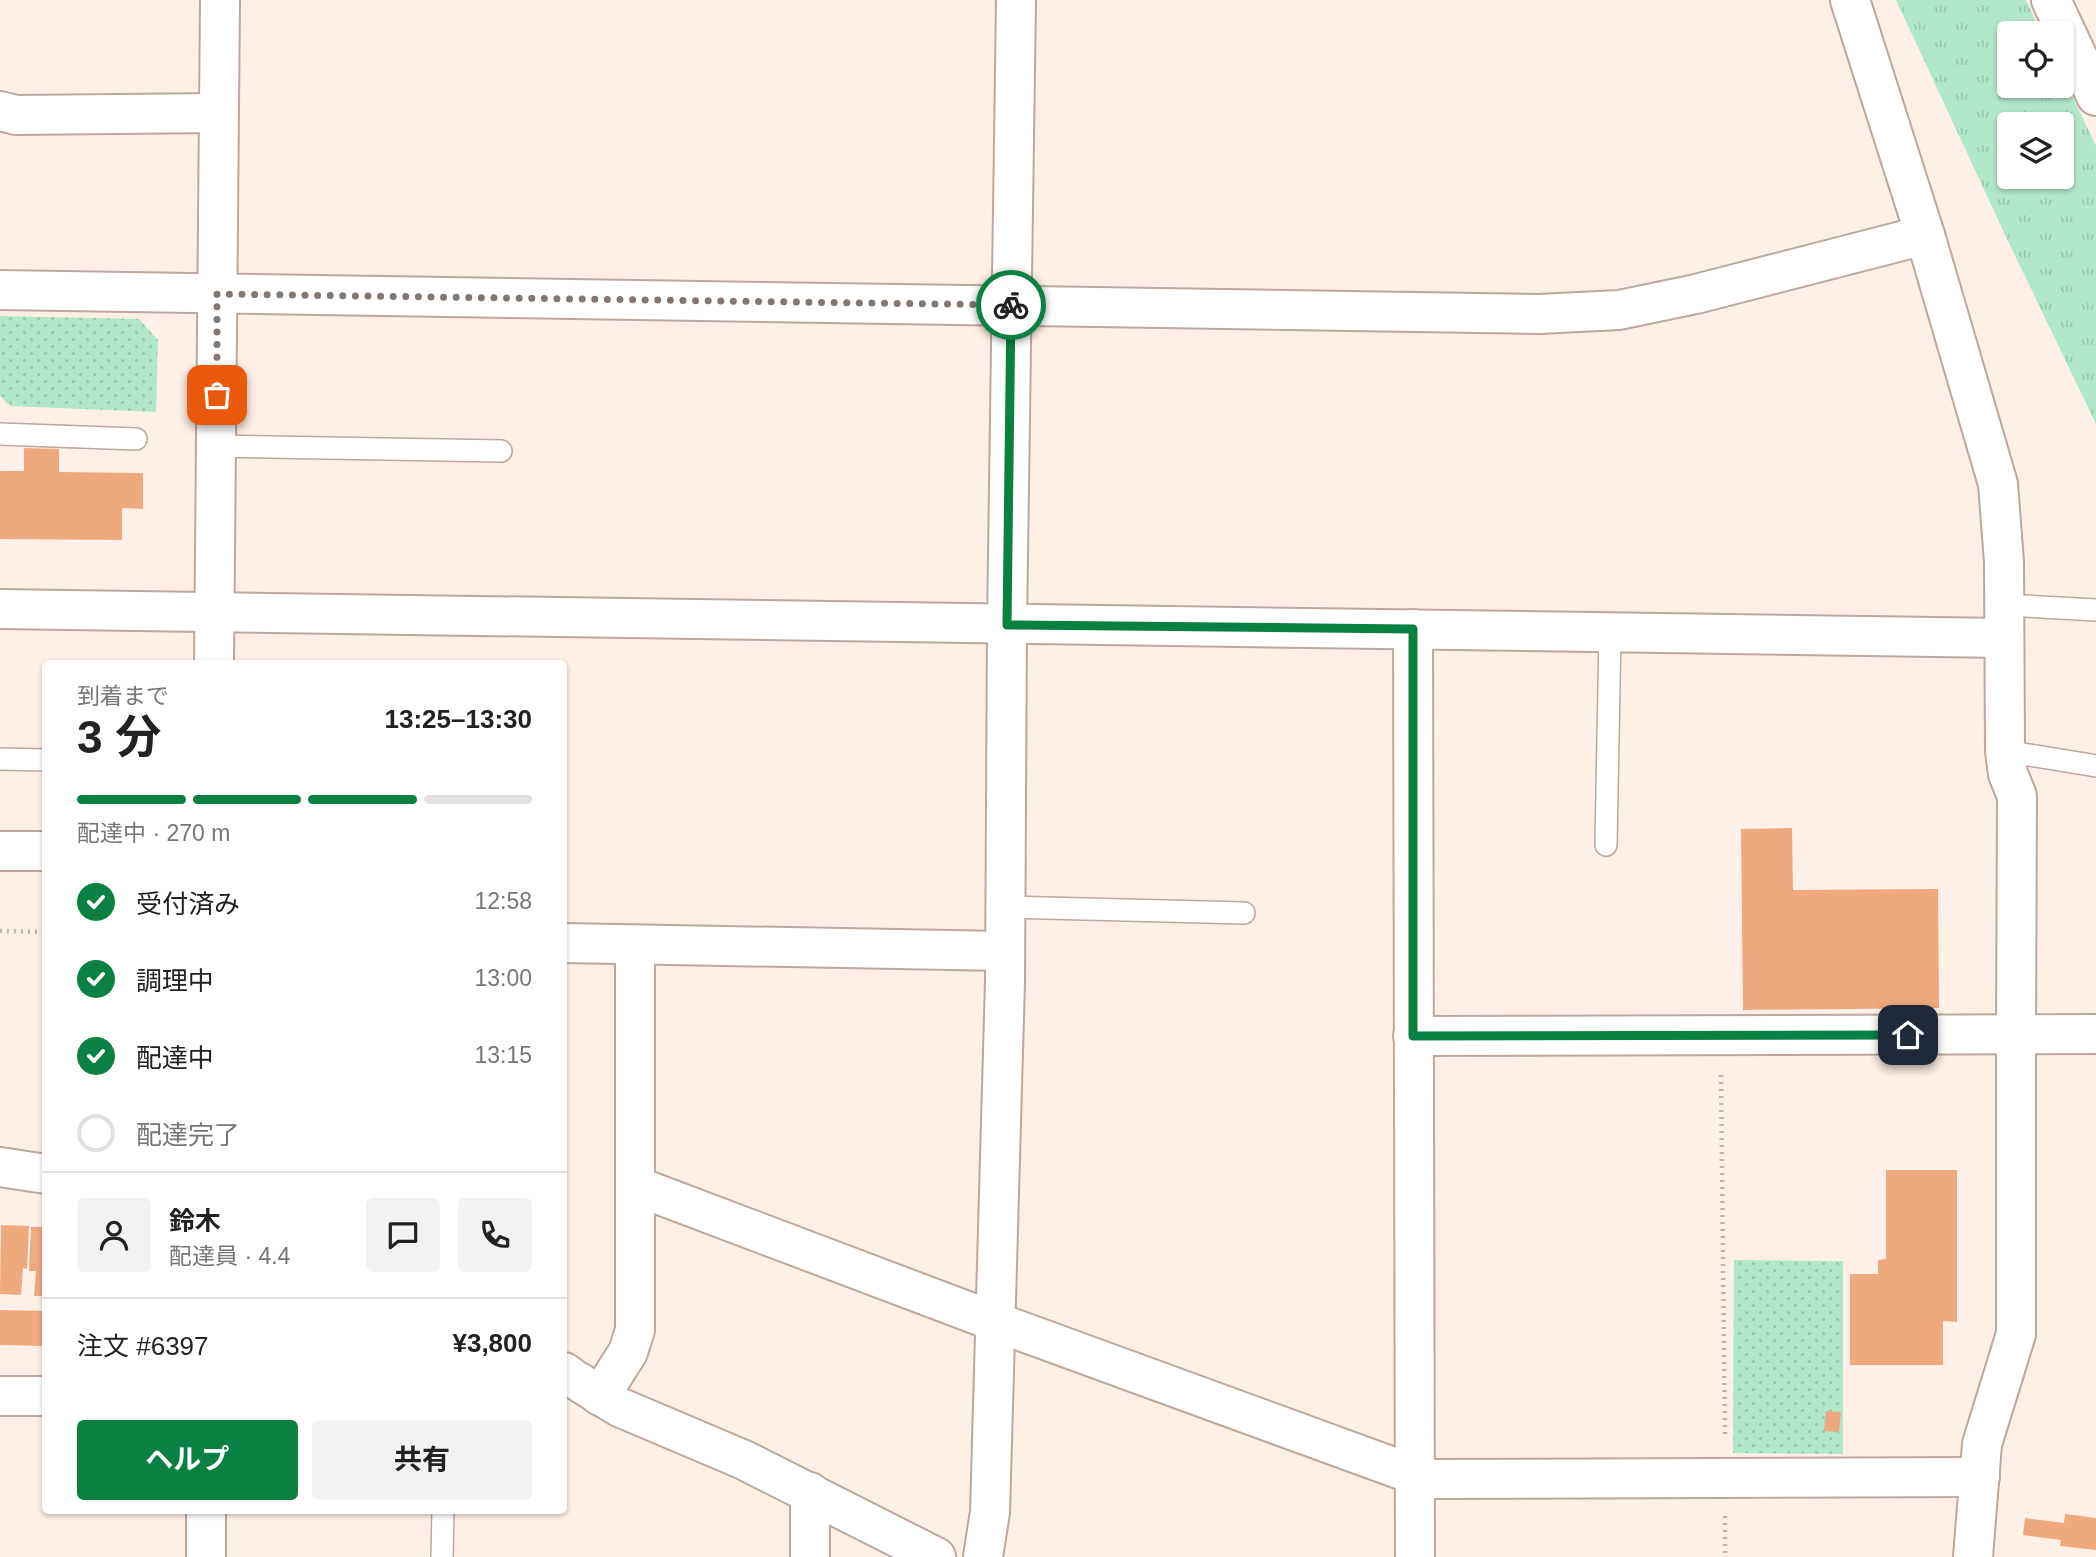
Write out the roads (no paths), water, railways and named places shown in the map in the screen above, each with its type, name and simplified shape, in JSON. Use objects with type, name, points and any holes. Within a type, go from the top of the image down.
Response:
[{"type":"street","points":[[214,660],[220,0]]},
{"type":"street","points":[[983,1557],[990,1512],[1006,907],[1007,625],[1016,0]]},
{"type":"street","points":[[1850,0],[1925,235],[1998,484],[2004,562],[2005,751],[2008,774],[2017,796],[2016,1334],[1982,1444],[1973,1557]]},
{"type":"street","points":[[2051,0],[2096,96]]},
{"type":"street","points":[[0,111],[16,115],[218,113]]},
{"type":"street","points":[[0,290],[1539,314],[1619,310],[1696,294],[1925,235]]},
{"type":"street","points":[[0,609],[1610,632],[2005,621]]},
{"type":"street","points":[[1413,629],[1415,1557]]},
{"type":"street","points":[[0,851],[42,851]]},
{"type":"street","points":[[567,943],[1004,951]]},
{"type":"street","points":[[578,1382],[628,1352],[635,1329],[635,945]]},
{"type":"street","points":[[1413,1036],[2096,1034]]},
{"type":"street","points":[[0,1167],[42,1173]]},
{"type":"street","points":[[636,1186],[996,1322],[1415,1475],[1434,1479],[1980,1477]]},
{"type":"street","points":[[578,1382],[810,1492],[936,1557]]},
{"type":"street","points":[[0,1396],[42,1396]]},
{"type":"street","points":[[810,1492],[810,1557]]},
{"type":"street","points":[[206,1514],[206,1557]]},
{"type":"lane","points":[[0,434],[136,439]]},
{"type":"lane","points":[[217,446],[501,451]]},
{"type":"lane","points":[[2005,621],[2096,610]]},
{"type":"lane","points":[[1606,845],[1610,632]]},
{"type":"lane","points":[[2005,751],[2096,766]]},
{"type":"lane","points":[[0,759],[42,760]]},
{"type":"lane","points":[[1006,907],[1244,913]]},
{"type":"lane","points":[[442,1557],[443,1514]]}]
